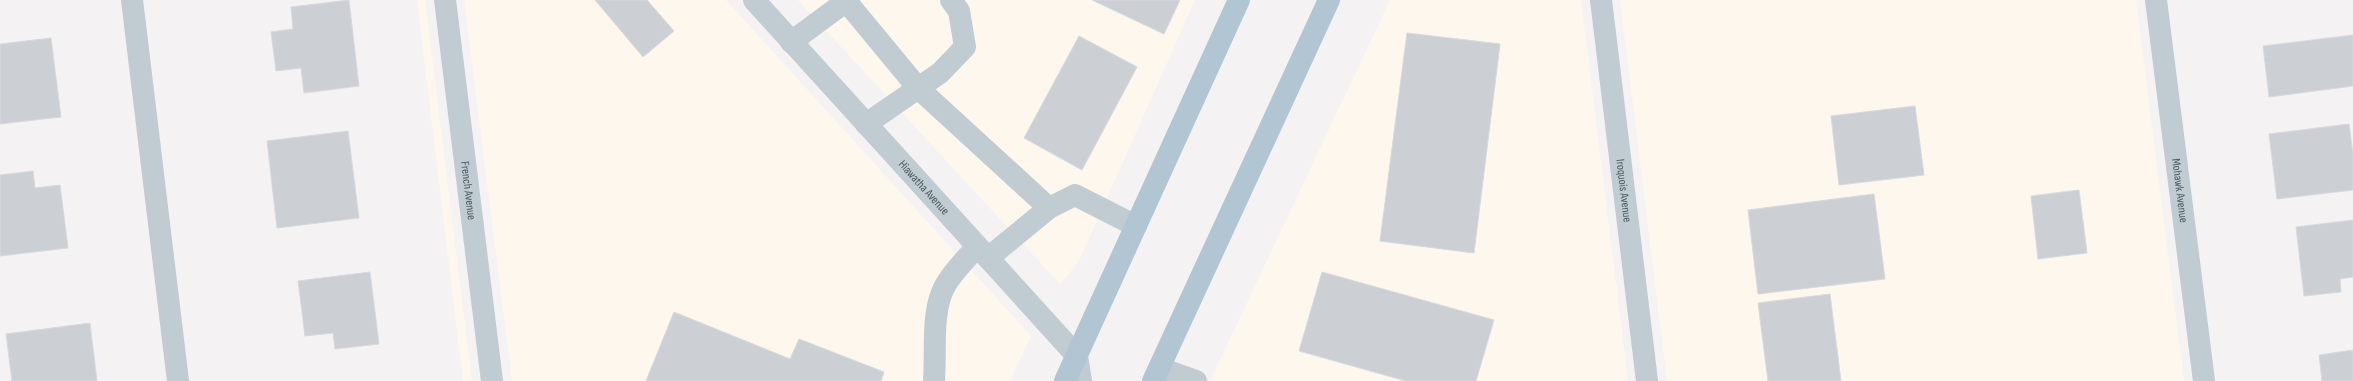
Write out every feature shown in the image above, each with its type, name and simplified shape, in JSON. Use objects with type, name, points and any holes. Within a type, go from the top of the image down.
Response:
[{"type":"main road","points":[[1065,381],[1239,0]]},
{"type":"main road","points":[[1157,374],[1329,0]]},
{"type":"street","points":[[132,0],[178,381]]},
{"type":"street","name":"French Avenue","points":[[445,0],[492,381]]},
{"type":"street","name":"Hiawatha Avenue","points":[[754,0],[1076,356]]},
{"type":"street","points":[[866,124],[940,73],[965,47],[959,11],[951,0]]},
{"type":"street","name":"Iroquois Avenue","points":[[1601,0],[1648,381]]},
{"type":"street","name":"Mohawk Avenue","points":[[2156,0],[2204,381]]},
{"type":"street","points":[[791,42],[847,1],[918,88],[1049,208]]},
{"type":"street","points":[[934,381],[937,315],[941,295],[950,278],[983,252],[1049,208],[1075,196],[1136,226]]},
{"type":"street","points":[[1076,356],[1081,381]]},
{"type":"street","points":[[1157,374],[1196,381]]},
{"type":"shaded area","points":[[417,0],[425,0],[472,381],[463,381]]},
{"type":"shaded area","points":[[464,0],[726,0],[1031,336],[1010,381],[512,381]]},
{"type":"shaded area","points":[[798,0],[1195,0],[1079,261],[1060,284]]},
{"type":"shaded area","points":[[1390,0],[1581,0],[1628,381],[1210,381]]},
{"type":"shaded area","points":[[1620,0],[2136,0],[2184,381],[1667,381]]},
{"type":"building","points":[[349,0],[359,86],[304,93],[301,68],[276,71],[271,32],[293,29],[291,7]]},
{"type":"building","points":[[595,0],[647,0],[674,31],[643,57]]},
{"type":"building","points":[[1092,0],[1180,0],[1164,34]]},
{"type":"building","points":[[1407,33],[1500,44],[1474,253],[1380,241]]},
{"type":"building","points":[[2353,35],[2353,86],[2269,97],[2263,46]]},
{"type":"building","points":[[1079,36],[1137,67],[1082,170],[1024,138]]},
{"type":"building","points":[[51,38],[61,117],[0,124],[0,44]]},
{"type":"building","points":[[1915,106],[1924,175],[1839,185],[1831,116]]},
{"type":"building","points":[[2349,124],[2353,154],[2353,190],[2277,199],[2269,134]]},
{"type":"building","points":[[348,131],[359,218],[277,228],[267,141]]},
{"type":"building","points":[[33,171],[35,188],[60,185],[68,248],[0,256],[0,175]]},
{"type":"building","points":[[2079,190],[2087,253],[2038,259],[2031,196]]},
{"type":"building","points":[[1874,194],[1885,279],[1758,294],[1748,210]]},
{"type":"building","points":[[2353,220],[2353,277],[2340,279],[2341,292],[2304,296],[2296,227]]},
{"type":"building","points":[[370,272],[379,344],[335,349],[333,333],[305,336],[298,281]]},
{"type":"building","points":[[1322,272],[1494,320],[1476,381],[1406,381],[1299,351]]},
{"type":"building","points":[[1830,294],[1841,381],[1768,381],[1758,303]]},
{"type":"building","points":[[674,312],[790,359],[799,339],[884,372],[881,381],[646,381]]},
{"type":"building","points":[[90,323],[97,381],[12,381],[6,334]]},
{"type":"building","points":[[2353,350],[2353,381],[2322,381],[2319,355]]}]
